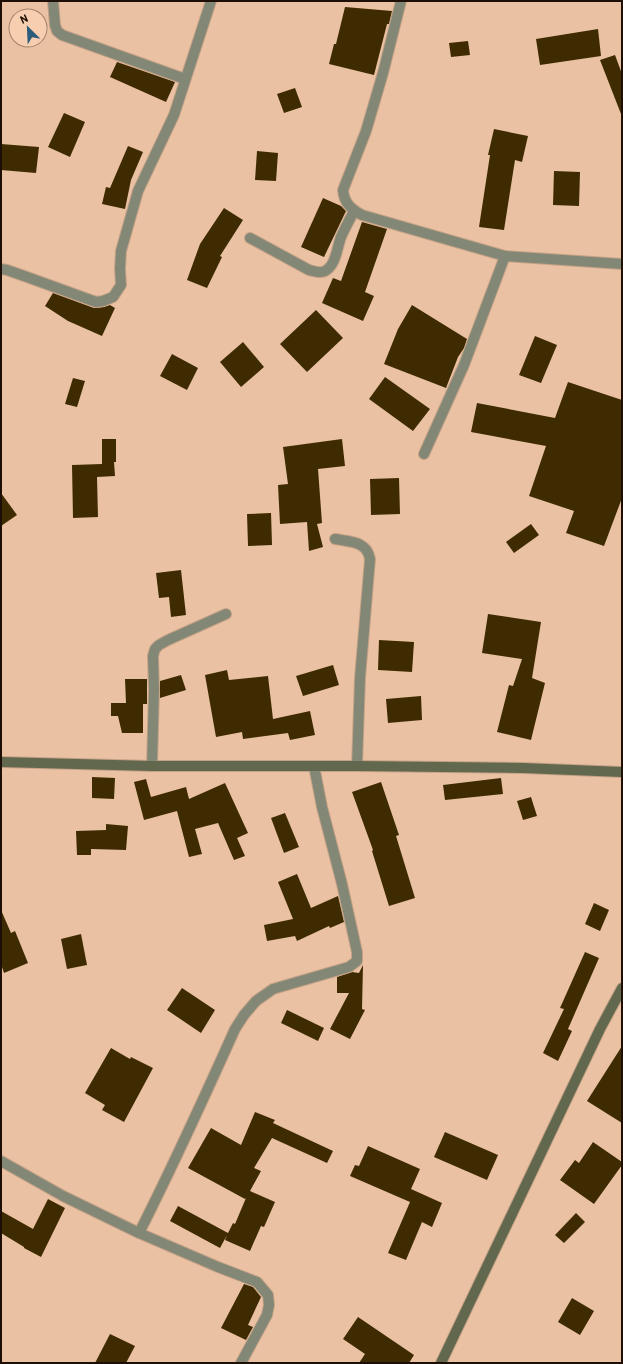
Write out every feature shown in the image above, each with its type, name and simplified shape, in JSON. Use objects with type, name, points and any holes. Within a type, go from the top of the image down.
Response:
[{"type":"street","points":[[53,1],[55,25],[57,31],[62,35],[185,79]]},
{"type":"street","points":[[1,269],[96,302],[113,297],[121,285],[120,251],[127,232],[138,191],[174,115],[211,1]]},
{"type":"street","points":[[401,1],[366,131],[343,190],[344,198],[348,205],[354,211],[362,215],[505,256],[622,264]]},
{"type":"street","points":[[250,238],[309,270],[324,272],[334,260],[342,236],[354,211]]},
{"type":"street","points":[[424,454],[464,365],[505,256]]},
{"type":"street","points":[[335,539],[362,544],[369,551],[370,559],[360,678],[357,766]]},
{"type":"street","points":[[152,766],[154,690],[153,656],[155,649],[159,644],[226,614]]},
{"type":"street","points":[[1,762],[152,766],[523,768],[622,772]]},
{"type":"street","points":[[139,1233],[159,1196],[235,1029],[244,1015],[256,1002],[273,989],[349,967],[357,961],[357,952],[322,807],[314,766]]},
{"type":"street","points":[[441,1363],[600,1029],[622,988]]},
{"type":"street","points":[[1,1161],[63,1196],[139,1233],[257,1282],[268,1295],[268,1315],[241,1363]]},
{"type":"building","points":[[345,7],[392,11],[389,24],[387,24],[374,75],[329,64],[334,44],[336,44]]},
{"type":"building","points":[[598,29],[601,56],[540,65],[536,39]]},
{"type":"building","points":[[468,41],[470,55],[451,57],[449,43]]},
{"type":"building","points":[[615,55],[622,74],[621,114],[600,60]]},
{"type":"building","points":[[117,62],[175,82],[166,102],[110,77]]},
{"type":"building","points":[[295,88],[302,107],[284,113],[277,94]]},
{"type":"building","points":[[64,113],[85,122],[70,157],[48,147]]},
{"type":"building","points":[[494,129],[528,136],[522,162],[515,160],[504,230],[479,227],[490,155],[488,155]]},
{"type":"building","points":[[1,144],[39,147],[36,173],[1,170]]},
{"type":"building","points":[[128,146],[143,152],[131,180],[125,209],[102,204],[106,187],[110,188]]},
{"type":"building","points":[[257,151],[278,153],[276,181],[255,180]]},
{"type":"building","points":[[554,171],[580,172],[579,206],[553,205]]},
{"type":"building","points":[[323,198],[341,206],[346,211],[324,257],[301,247]]},
{"type":"building","points":[[224,208],[243,220],[220,256],[222,257],[207,288],[187,280],[200,244]]},
{"type":"building","points":[[362,222],[387,229],[365,292],[374,296],[363,321],[322,303],[333,278],[341,281]]},
{"type":"building","points":[[53,293],[94,308],[110,305],[115,308],[102,336],[68,321],[45,306]]},
{"type":"building","points":[[412,305],[467,339],[446,388],[384,364],[398,329]]},
{"type":"building","points":[[316,310],[343,338],[307,372],[280,344]]},
{"type":"building","points":[[535,336],[557,345],[541,383],[519,375]]},
{"type":"building","points":[[243,342],[264,367],[241,387],[220,362]]},
{"type":"building","points":[[172,354],[198,368],[187,390],[160,376]]},
{"type":"building","points":[[385,377],[430,409],[413,431],[369,399]]},
{"type":"building","points":[[73,378],[85,381],[77,407],[65,404]]},
{"type":"building","points":[[568,382],[622,400],[622,498],[604,546],[566,533],[574,511],[529,496],[546,446],[471,432],[477,403],[555,418]]},
{"type":"building","points":[[102,439],[116,439],[116,462],[114,462],[115,476],[97,477],[98,517],[73,518],[72,465],[102,464]]},
{"type":"building","points":[[342,439],[345,466],[318,469],[322,523],[317,524],[323,547],[309,551],[307,522],[280,524],[278,485],[288,484],[283,447]]},
{"type":"building","points":[[399,478],[400,514],[371,515],[370,479]]},
{"type":"building","points":[[1,493],[17,515],[1,526]]},
{"type":"building","points":[[271,513],[272,545],[248,546],[247,514]]},
{"type":"building","points":[[531,524],[539,535],[514,553],[506,542]]},
{"type":"building","points":[[181,570],[186,615],[171,617],[169,597],[159,598],[156,573]]},
{"type":"building","points":[[488,614],[541,622],[532,678],[545,683],[531,740],[497,732],[509,685],[513,686],[522,659],[482,653]]},
{"type":"building","points":[[379,640],[414,642],[412,672],[378,670]]},
{"type":"building","points":[[333,665],[339,685],[303,696],[296,676]]},
{"type":"building","points":[[227,670],[229,680],[268,676],[273,719],[310,711],[315,735],[290,740],[288,733],[243,739],[242,732],[216,737],[205,675]]},
{"type":"building","points":[[181,675],[186,690],[160,698],[160,681]]},
{"type":"building","points":[[125,679],[147,679],[147,704],[143,704],[143,733],[122,733],[118,716],[111,716],[111,703],[126,703]]},
{"type":"building","points":[[421,696],[422,720],[388,723],[386,699]]},
{"type":"building","points":[[92,777],[115,778],[114,799],[92,798]]},
{"type":"building","points":[[501,778],[503,794],[445,800],[443,785]]},
{"type":"building","points":[[146,779],[151,797],[186,787],[189,799],[225,783],[248,833],[237,838],[245,856],[234,860],[218,823],[195,829],[202,854],[189,857],[177,811],[144,820],[134,782]]},
{"type":"building","points":[[381,782],[399,835],[396,836],[415,898],[389,906],[372,851],[373,850],[352,792]]},
{"type":"building","points":[[531,797],[537,816],[523,820],[517,801]]},
{"type":"building","points":[[285,813],[299,847],[284,853],[271,818]]},
{"type":"building","points":[[106,824],[128,826],[126,850],[91,849],[91,855],[77,855],[76,831],[106,830]]},
{"type":"building","points":[[297,874],[311,908],[338,896],[344,922],[330,928],[329,926],[297,941],[295,936],[267,941],[264,925],[293,919],[278,882]]},
{"type":"building","points":[[594,903],[609,910],[600,931],[585,924]]},
{"type":"building","points":[[1,910],[11,933],[15,931],[28,963],[4,973],[1,964]]},
{"type":"building","points":[[81,934],[87,965],[67,969],[61,939]]},
{"type":"building","points":[[585,952],[599,958],[568,1029],[572,1031],[558,1061],[543,1053],[564,1009],[560,1008]]},
{"type":"building","points":[[363,965],[362,1009],[365,1010],[350,1039],[330,1029],[349,993],[337,993],[337,977],[352,972],[359,973]]},
{"type":"building","points":[[182,988],[215,1010],[201,1033],[167,1010]]},
{"type":"building","points":[[287,1010],[324,1028],[318,1041],[281,1023]]},
{"type":"building","points":[[622,1046],[622,1123],[587,1101]]},
{"type":"building","points":[[111,1048],[130,1059],[131,1057],[153,1068],[124,1122],[102,1110],[105,1105],[85,1093]]},
{"type":"building","points":[[255,1112],[275,1120],[273,1123],[333,1151],[327,1163],[272,1138],[254,1168],[261,1171],[250,1191],[275,1202],[264,1227],[261,1226],[250,1251],[225,1240],[227,1235],[220,1248],[170,1221],[178,1206],[228,1233],[233,1223],[235,1224],[246,1198],[245,1199],[188,1168],[211,1128],[241,1145]]},
{"type":"building","points":[[445,1132],[498,1155],[487,1180],[434,1157]]},
{"type":"building","points":[[593,1142],[622,1162],[622,1165],[594,1204],[560,1180],[575,1160],[579,1163]]},
{"type":"building","points":[[368,1146],[420,1169],[411,1189],[442,1203],[432,1227],[422,1222],[406,1260],[388,1253],[410,1202],[350,1176],[355,1165],[359,1166]]},
{"type":"building","points":[[48,1199],[65,1208],[41,1257],[1,1233],[1,1211],[33,1229]]},
{"type":"building","points":[[576,1213],[585,1222],[564,1243],[555,1235]]},
{"type":"building","points":[[244,1284],[253,1287],[261,1297],[248,1325],[253,1327],[246,1340],[221,1328]]},
{"type":"building","points":[[572,1298],[594,1311],[580,1335],[558,1322]]},
{"type":"building","points":[[358,1317],[414,1355],[409,1363],[359,1363],[365,1354],[343,1339]]},
{"type":"building","points":[[110,1334],[135,1346],[126,1363],[95,1363]]}]
